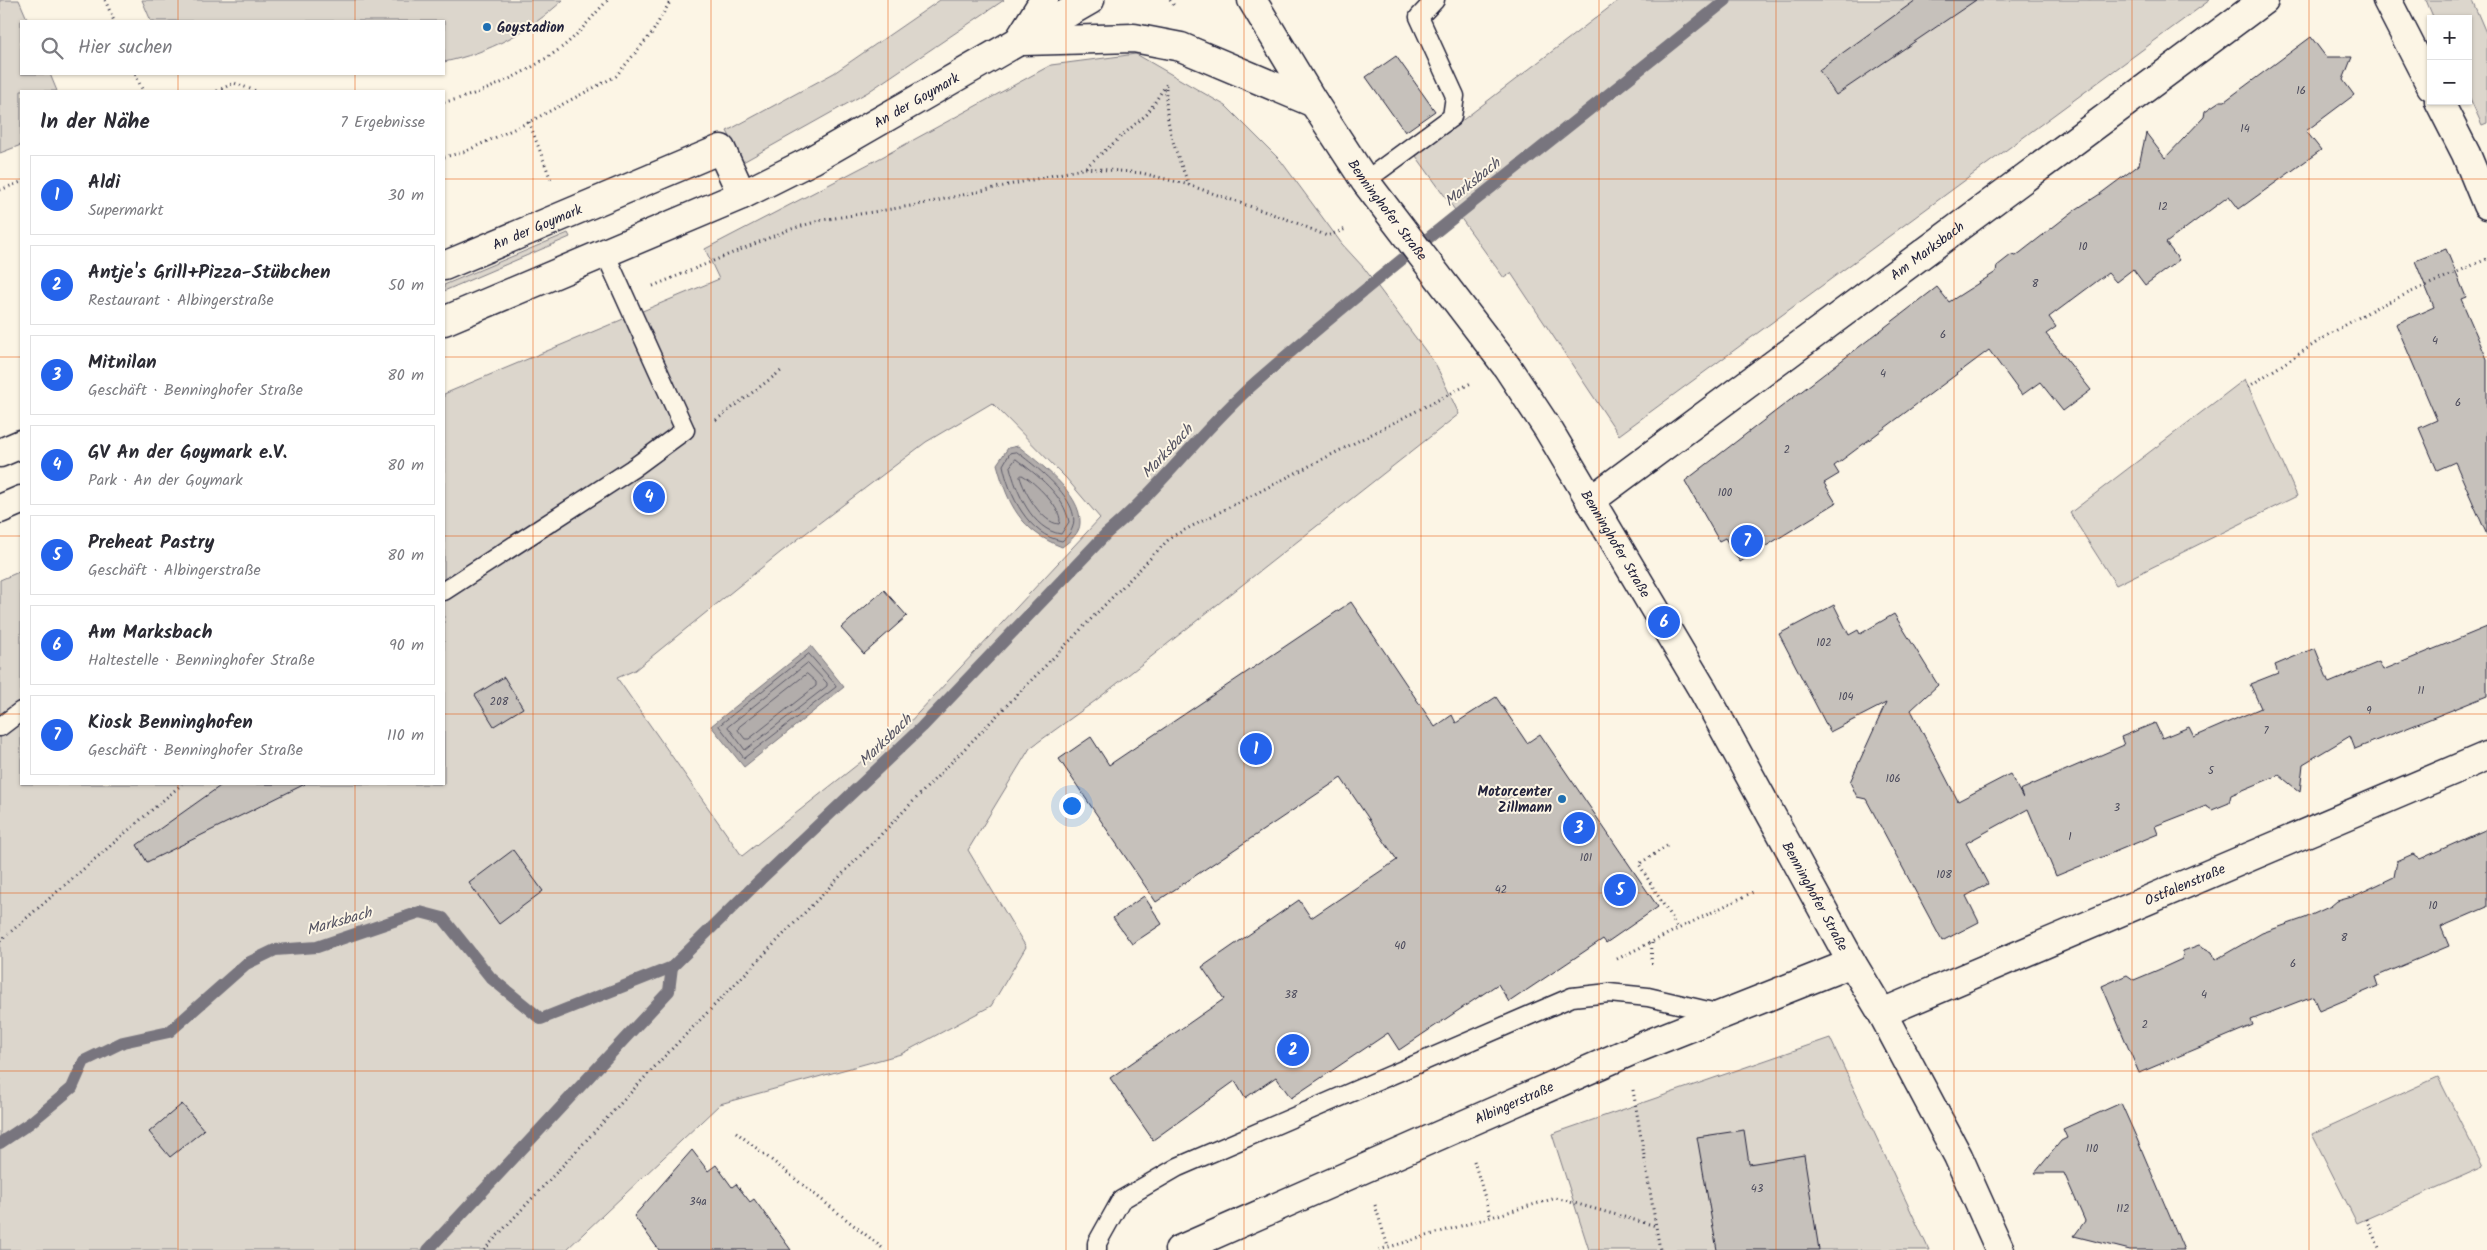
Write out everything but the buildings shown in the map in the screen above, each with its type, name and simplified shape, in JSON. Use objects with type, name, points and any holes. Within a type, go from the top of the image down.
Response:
[{"type":"street","points":[[1019,41],[1044,0]]},
{"type":"street","name":"An der Goymark","points":[[445,322],[742,195],[812,160],[1090,0]]},
{"type":"street","name":"Benninghofer Straße","points":[[1252,0],[1314,104],[1365,181],[1506,367],[1548,429],[1704,692],[1852,963],[1882,1012],[1958,1156],[2000,1250]]},
{"type":"street","name":"Am Marksbach","points":[[1590,501],[2264,0]]},
{"type":"street","points":[[2386,0],[2427,78]]},
{"type":"street","points":[[1019,41],[1134,38],[1181,46],[1314,104]]},
{"type":"street","points":[[2441,105],[2466,154],[2487,205]]},
{"type":"street","name":"An der Goymark","points":[[445,266],[721,149],[742,195]]},
{"type":"street","points":[[0,453],[20,444]]},
{"type":"street","points":[[0,509],[20,500]]},
{"type":"street","name":"Ostfalenstraße","points":[[1882,1012],[2487,756]]},
{"type":"street","name":"Albingerstraße","points":[[1178,1250],[1638,1048],[1852,963]]},
{"type":"lane","points":[[1365,181],[1452,117],[1455,96],[1420,17],[1435,0]]},
{"type":"lane","points":[[445,590],[632,469],[685,430],[605,253]]},
{"type":"lane","points":[[0,727],[20,712]]},
{"type":"lane","points":[[1097,1250],[1097,1243],[1121,1200],[1178,1167],[1572,997],[1608,993],[1628,995],[1725,1015]]},
{"type":"path","points":[[105,0],[114,20]]},
{"type":"path","points":[[445,102],[455,100],[510,79],[565,44],[608,0]]},
{"type":"path","points":[[445,158],[464,152],[529,122],[616,76],[652,33],[671,0]]},
{"type":"path","points":[[135,75],[143,90]]},
{"type":"path","points":[[1086,168],[1147,114],[1170,79]]},
{"type":"path","points":[[219,90],[234,83],[253,90]]},
{"type":"path","points":[[1166,87],[1165,112],[1170,138],[1188,185]]},
{"type":"path","points":[[529,122],[549,174]]},
{"type":"path","points":[[626,298],[788,230],[822,220],[917,205],[1086,168],[1142,173],[1188,185],[1292,221],[1328,236],[1346,229]]},
{"type":"path","points":[[0,190],[20,182]]},
{"type":"path","points":[[2248,386],[2328,335],[2377,307],[2487,259]]},
{"type":"path","points":[[685,430],[699,432],[781,371]]},
{"type":"path","points":[[484,1250],[662,1059],[1171,537],[1456,389]]},
{"type":"path","points":[[0,941],[181,785]]},
{"type":"path","points":[[1667,846],[1639,864],[1678,929]]},
{"type":"path","points":[[1617,959],[1755,891]]},
{"type":"path","points":[[1651,970],[1652,942]]},
{"type":"path","points":[[1634,1096],[1660,1250]]},
{"type":"path","points":[[736,1132],[885,1250]]},
{"type":"path","points":[[1473,1158],[1491,1218]]},
{"type":"path","points":[[1379,1250],[1556,1198],[1656,1226]]},
{"type":"path","points":[[1374,1203],[1388,1248]]},
{"type":"path","points":[[2366,1219],[2380,1250]]},
{"type":"shaded area","points":[[0,0],[19,0],[28,20],[20,20],[20,75],[50,75],[57,90],[20,90],[20,145],[0,153]]},
{"type":"shaded area","name":"Goystadion","points":[[142,0],[563,0],[537,22],[508,39],[477,53],[445,62],[445,20],[151,20]]},
{"type":"shaded area","points":[[940,0],[1004,0],[868,92],[743,162],[727,131],[834,73]]},
{"type":"shaded area","points":[[1619,0],[2210,0],[1619,435],[1511,273],[1504,278],[1416,156]]},
{"type":"shaded area","points":[[2426,0],[2472,0],[2487,35],[2487,123],[2482,125],[2472,103],[2472,15],[2432,15]]},
{"type":"shaded area","points":[[1136,54],[1226,106],[1281,161],[1342,244],[1364,268],[1436,365],[1459,414],[1095,701],[1030,748],[968,850],[1026,947],[991,1006],[901,1054],[720,1104],[566,1250],[0,1250],[0,580],[20,571],[20,785],[445,785],[445,394],[719,279],[705,249],[884,156],[1051,65]],"holes":[[[992,403],[1066,478],[1100,518],[905,727],[742,856],[617,678],[635,670],[781,552],[926,442]]]},
{"type":"shaded area","points":[[568,233],[570,237],[445,291],[445,285]]},
{"type":"shaded area","points":[[2245,379],[2297,496],[2116,585],[2070,513]]},
{"type":"shaded area","points":[[1830,1038],[1929,1250],[1589,1250],[1552,1134]]},
{"type":"shaded area","points":[[2438,1077],[2483,1167],[2357,1223],[2312,1134]]},
{"type":"water","points":[[1018,446],[1047,470],[1067,490],[1079,512],[1080,527],[1074,536],[1062,547],[1048,541],[1026,525],[1018,515],[1006,492],[997,464],[1008,448]]},
{"type":"water","points":[[811,646],[844,687],[744,767],[711,726]]},
{"type":"waterway","name":"Marksbach","points":[[0,1143],[30,1123],[72,1088],[84,1061],[123,1042],[169,1032],[246,964],[275,950],[317,947],[420,912],[443,918],[491,978],[541,1019],[672,967],[761,879],[922,727],[1107,533],[1146,496],[1237,399],[1372,284],[1726,0]]},
{"type":"waterway","name":"Marksbach","points":[[428,1250],[669,991],[672,967]]},
{"type":"place","name":"Goystadion","points":[[487,27]]},
{"type":"place","name":"GV An der Goymark e.V.","points":[[649,497]]},
{"type":"place","name":"Kiosk Benninghofen","points":[[1747,541]]},
{"type":"place","name":"Am Marksbach","points":[[1664,622]]},
{"type":"place","name":"Aldi","points":[[1256,749]]},
{"type":"place","name":"Motorcenter Zillmann","points":[[1562,799]]},
{"type":"place","name":"Mitnilan","points":[[1579,828]]},
{"type":"place","name":"Preheat Pastry","points":[[1620,890]]},
{"type":"place","name":"Antje's Grill+Pizza-Stübchen","points":[[1293,1050]]}]
